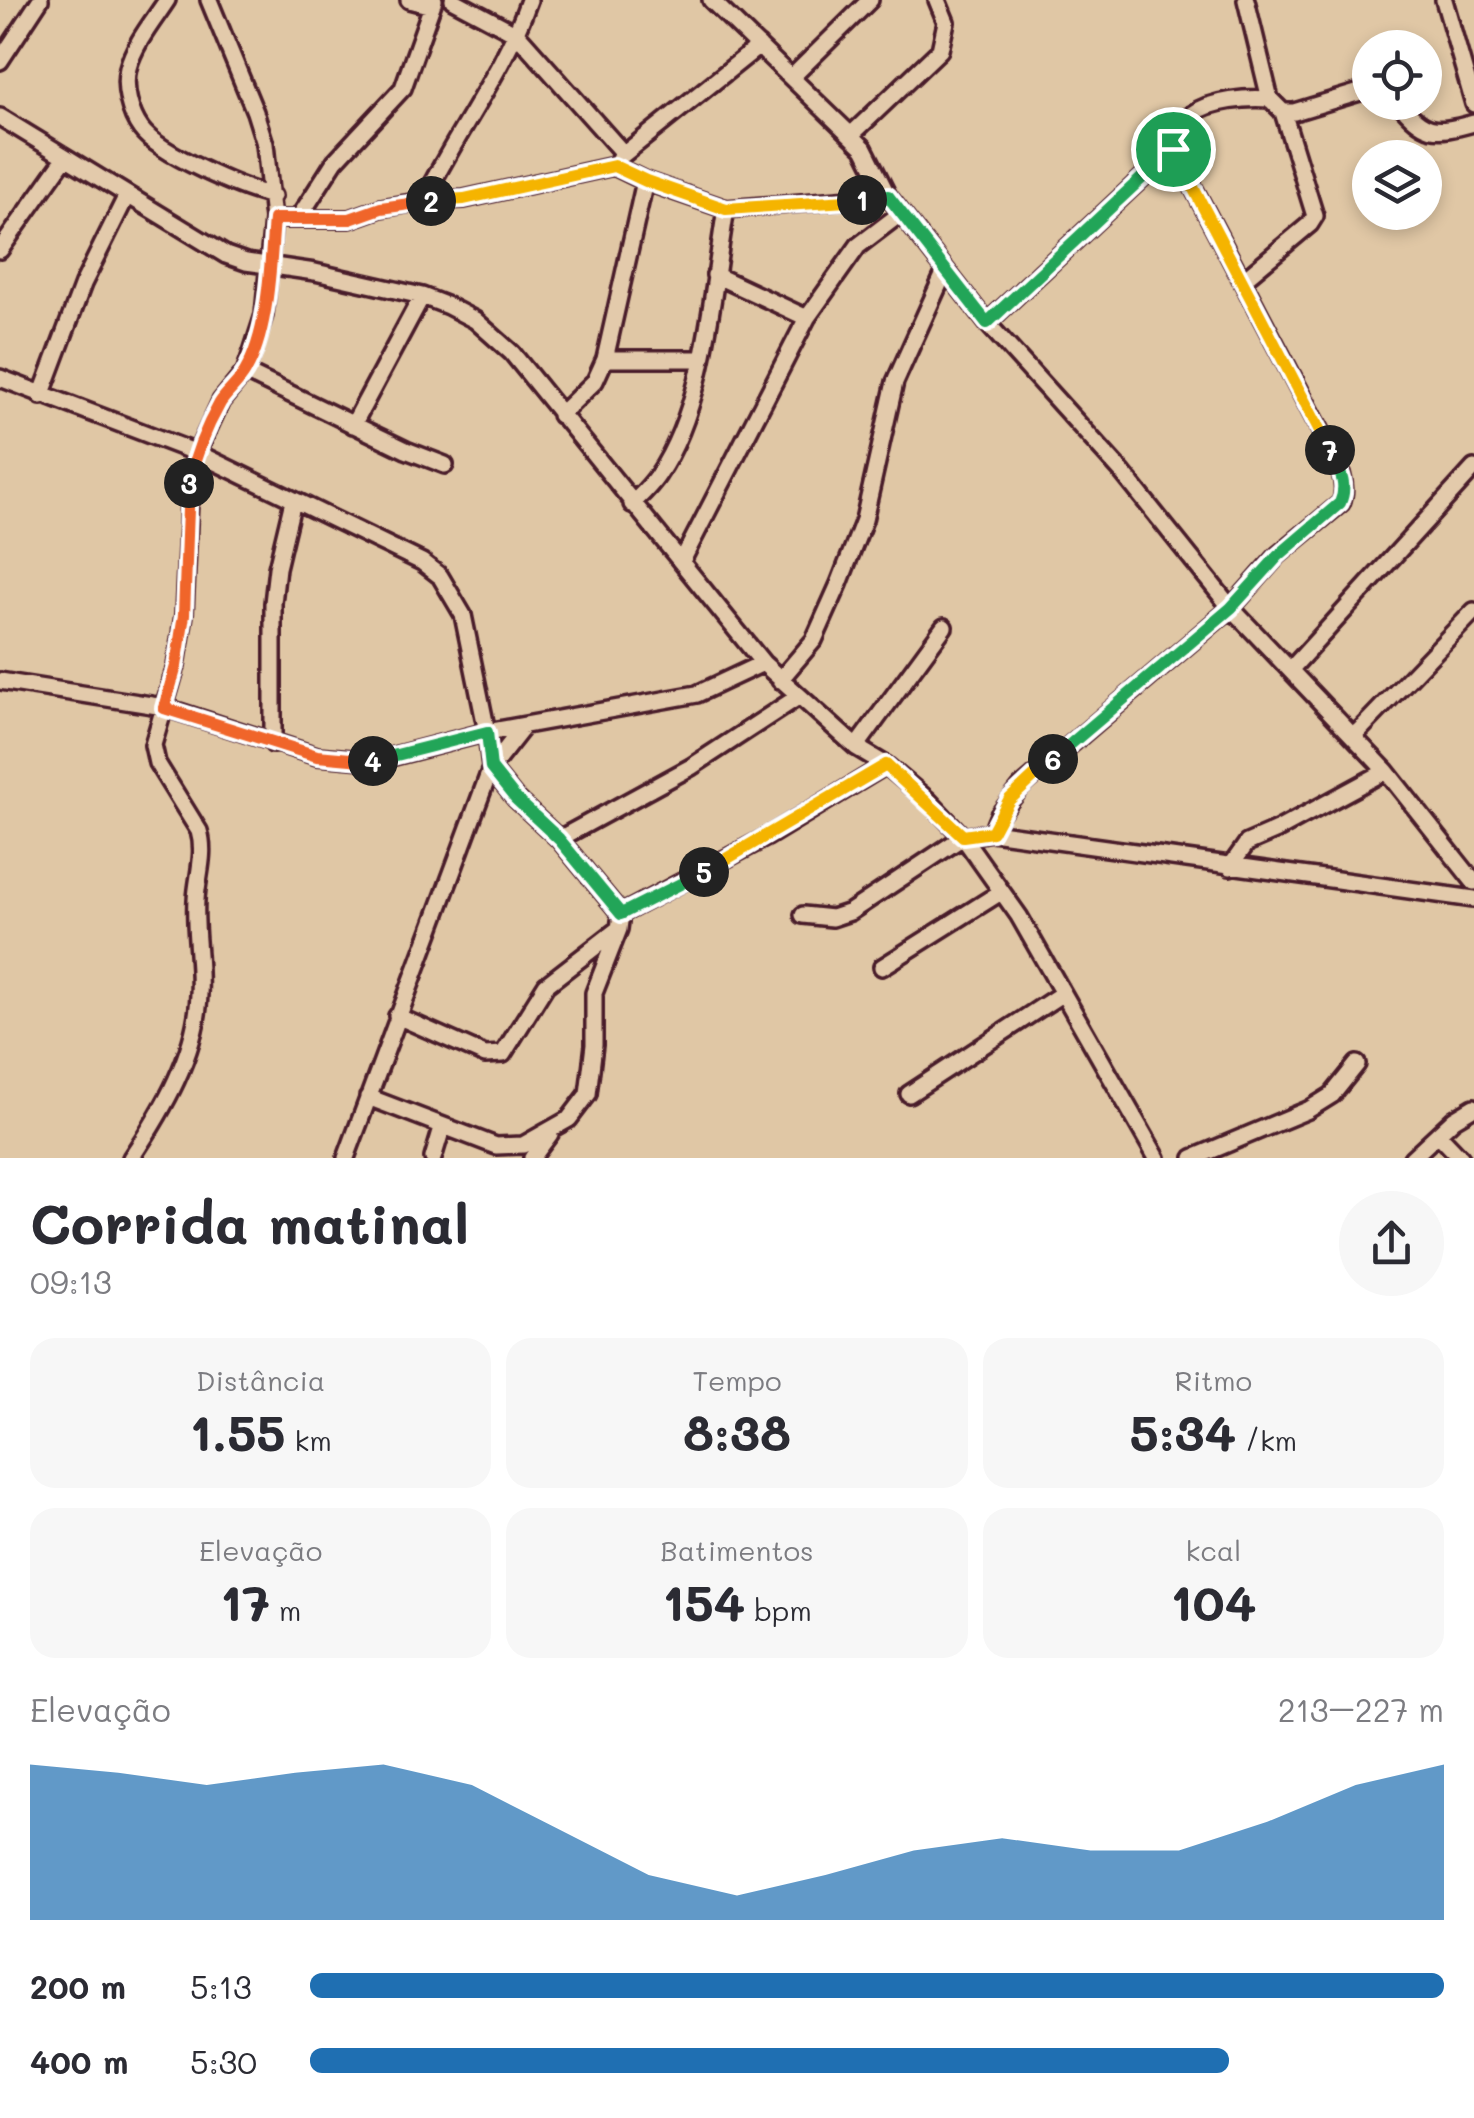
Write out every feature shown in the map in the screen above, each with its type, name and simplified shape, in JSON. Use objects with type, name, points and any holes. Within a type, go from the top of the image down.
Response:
[{"type":"street","points":[[0,62],[40,0]]},
{"type":"street","points":[[167,0],[128,68],[127,89],[138,126],[154,141],[227,183],[273,196]]},
{"type":"street","points":[[131,1158],[169,1098],[192,1034],[199,995],[196,899],[203,843],[157,763],[153,745],[176,666],[184,615],[187,502],[196,453],[222,401],[245,372],[264,315],[274,219],[265,144],[208,0]]},
{"type":"street","points":[[298,219],[335,161],[402,88],[411,72],[433,3],[409,0]]},
{"type":"street","points":[[453,0],[517,34],[618,159],[646,181],[726,209],[888,196]]},
{"type":"street","points":[[422,201],[517,34],[529,0]]},
{"type":"street","points":[[711,0],[851,135],[871,159],[900,214],[987,323],[1122,472],[1231,608],[1386,770],[1472,872]]},
{"type":"street","points":[[792,77],[870,0]]},
{"type":"street","points":[[851,135],[940,50],[946,22],[936,0]]},
{"type":"street","points":[[1242,280],[1316,216],[1283,112],[1270,98],[1246,0]]},
{"type":"street","points":[[1444,0],[1474,104]]},
{"type":"street","points":[[274,219],[350,219],[381,208],[464,199],[618,159],[759,46]]},
{"type":"street","points":[[1283,112],[1352,94]]},
{"type":"street","points":[[987,323],[1173,149],[1190,116],[1201,109],[1270,98]]},
{"type":"street","points":[[0,117],[226,254],[422,296],[475,320],[512,353],[763,663],[856,747],[886,765],[963,836],[1063,993],[1157,1158]]},
{"type":"street","points":[[1414,120],[1432,131],[1474,123]]},
{"type":"street","points":[[992,832],[999,815],[1021,787],[1231,608],[1278,556],[1340,503],[1345,492],[1342,475],[1321,430],[1173,149]]},
{"type":"street","points":[[0,250],[64,158]]},
{"type":"street","points":[[560,415],[595,381],[605,360],[646,181]]},
{"type":"street","points":[[40,396],[83,284],[127,195]]},
{"type":"street","points":[[632,504],[658,475],[689,406],[702,360],[726,209]]},
{"type":"street","points":[[682,561],[808,318],[858,246],[900,214]]},
{"type":"street","points":[[780,680],[814,640],[839,584],[864,520],[896,382],[945,271]]},
{"type":"street","points":[[714,276],[808,318]]},
{"type":"street","points":[[353,425],[422,296]]},
{"type":"street","points":[[605,360],[702,360]]},
{"type":"street","points":[[245,372],[444,465]]},
{"type":"street","points":[[0,378],[196,453],[422,562],[440,576],[463,615],[491,768],[515,798],[559,839],[620,921]]},
{"type":"street","points":[[1292,668],[1474,468]]},
{"type":"street","points":[[273,744],[273,602],[293,501]]},
{"type":"street","points":[[1354,736],[1474,611]]},
{"type":"street","points":[[856,747],[944,627]]},
{"type":"street","points":[[0,681],[164,708],[317,756],[374,760],[487,732],[697,694],[763,663]]},
{"type":"street","points":[[559,839],[691,767],[798,697]]},
{"type":"street","points":[[346,1158],[491,768],[524,726]]},
{"type":"street","points":[[398,1016],[485,1055],[502,1054],[546,984],[620,921],[886,765]]},
{"type":"street","points":[[1230,867],[1247,843],[1386,770]]},
{"type":"street","points":[[803,915],[832,918],[850,912],[963,836],[992,832],[1474,899]]},
{"type":"street","points":[[882,967],[1002,892]]},
{"type":"street","points":[[368,1098],[496,1146],[523,1145],[568,1119],[588,1094],[594,1044],[594,993],[620,921]]},
{"type":"street","points":[[909,1094],[1063,993]]},
{"type":"street","points":[[1193,1158],[1308,1110],[1332,1095],[1357,1064]]},
{"type":"street","points":[[1412,1158],[1474,1107]]},
{"type":"street","points":[[532,1158],[555,1127]]},
{"type":"street","points":[[432,1158],[442,1128]]},
{"type":"street","points":[[1438,1134],[1461,1158]]},
{"type":"route","points":[[1173,149],[1321,430],[1342,475],[1345,492],[1340,503],[1278,556],[1231,608],[1021,787],[999,815],[992,832],[963,836],[886,765],[767,837],[621,914],[559,839],[515,798],[491,768],[487,732],[374,760],[350,761],[273,744],[164,708],[184,615],[187,502],[196,453],[222,401],[245,372],[252,352],[264,315],[274,219],[350,219],[381,208],[464,199],[614,166],[726,209],[888,196],[987,323],[1173,149]]}]
